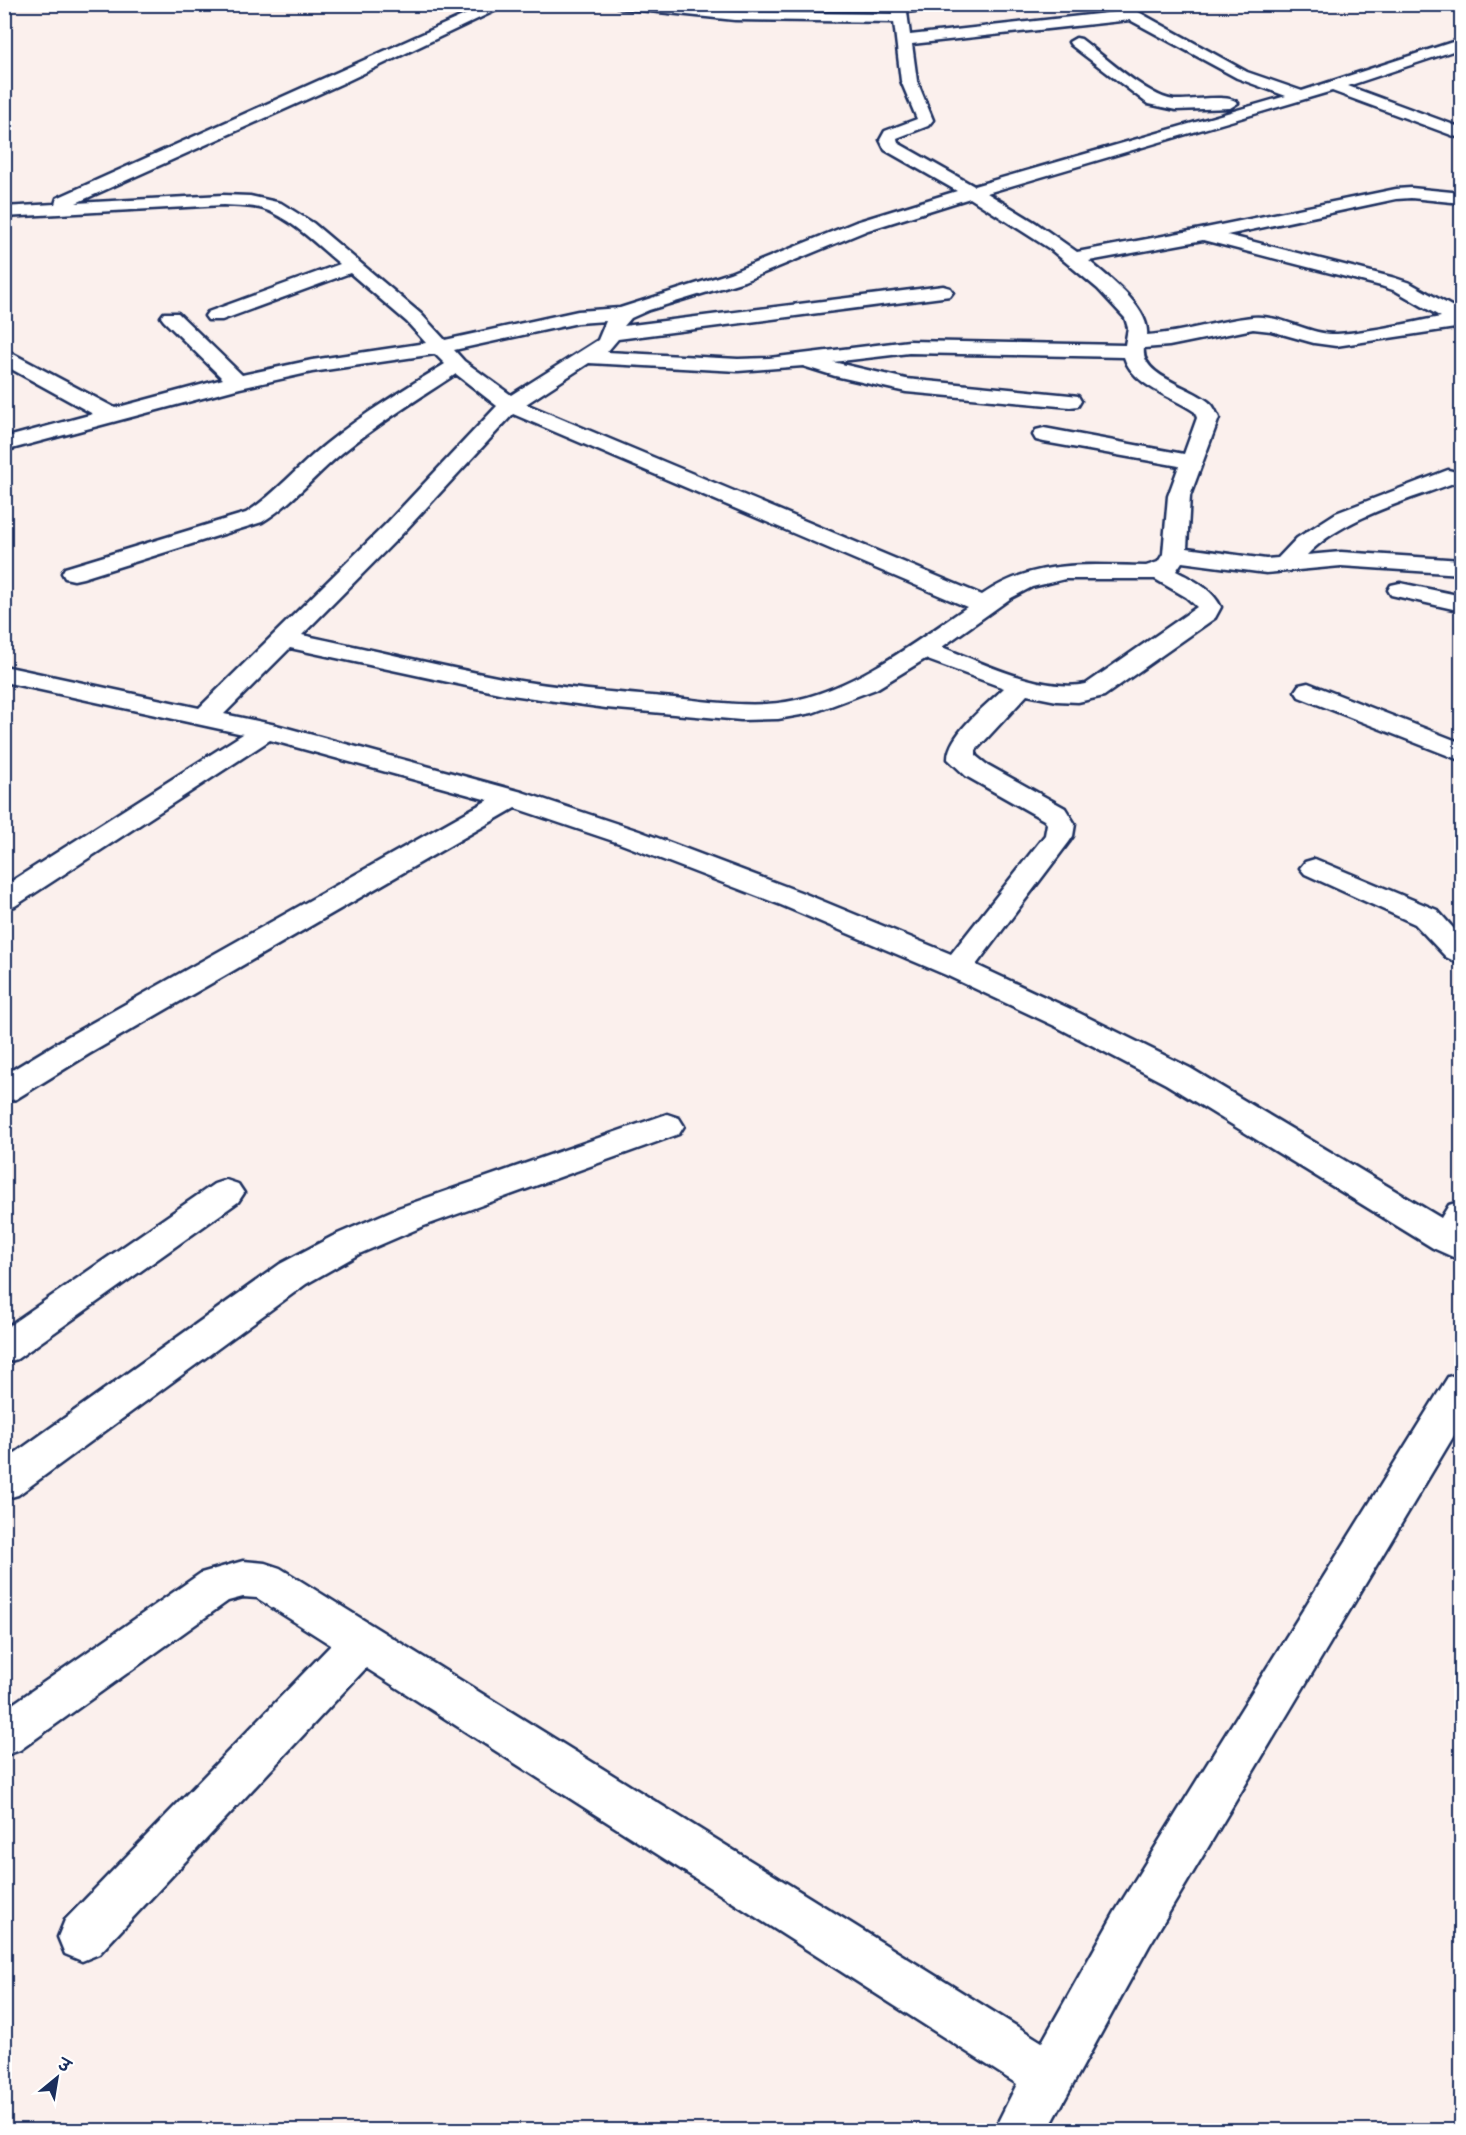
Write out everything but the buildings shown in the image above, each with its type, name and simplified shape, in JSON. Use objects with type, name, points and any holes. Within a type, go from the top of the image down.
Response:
[{"type":"street","points":[[4,228],[502,4]]},
{"type":"street","points":[[620,4],[735,16],[901,18],[1131,15]]},
{"type":"street","points":[[901,18],[937,4]]},
{"type":"street","points":[[1112,4],[1242,75],[1302,96]]},
{"type":"street","points":[[901,18],[909,81],[925,120],[891,135],[888,140],[891,146],[1073,258],[1129,310],[1137,324],[1134,346],[1135,361],[1144,372],[1204,409],[1208,418],[1179,496],[1167,562]]},
{"type":"street","points":[[1076,42],[1154,101],[1176,105],[1233,104],[1257,109]]},
{"type":"street","points":[[4,445],[237,382],[312,366],[439,347],[578,317],[624,314],[642,306],[737,277],[862,226],[972,194],[1062,164],[1302,96],[1461,43]]},
{"type":"street","points":[[1333,86],[1456,128]]},
{"type":"street","points":[[1073,258],[1201,235],[1396,194],[1411,193],[1461,198]]},
{"type":"street","points":[[4,212],[223,200],[250,201],[275,207],[307,227],[414,318],[457,365],[510,405],[984,605]]},
{"type":"street","points":[[1201,235],[1388,282],[1403,287],[1461,321]]},
{"type":"street","points":[[215,316],[353,266]]},
{"type":"street","points":[[612,334],[943,292]]},
{"type":"street","points":[[206,717],[394,529],[510,405],[605,344],[612,334],[615,323],[624,314]]},
{"type":"street","points":[[171,317],[237,382]]},
{"type":"street","points":[[588,357],[738,365],[909,347],[1134,346],[1254,323],[1273,325],[1314,338],[1336,340],[1461,321]]},
{"type":"street","points":[[4,355],[23,368],[113,416]]},
{"type":"street","points":[[803,359],[842,373],[901,386],[1070,401]]},
{"type":"street","points":[[74,573],[260,516],[320,461],[367,423],[457,365]]},
{"type":"street","points":[[1044,435],[1192,462]]},
{"type":"street","points":[[1283,566],[1305,543],[1344,518],[1448,477]]},
{"type":"street","points":[[284,639],[504,686],[606,700],[741,712],[778,711],[803,707],[867,683],[923,649],[984,605],[1024,581],[1048,575],[1167,562],[1283,566],[1341,559],[1461,567]]},
{"type":"street","points":[[923,649],[1022,686],[1060,694],[1086,694],[1095,690],[1209,608],[1207,602],[1167,562]]},
{"type":"street","points":[[1400,590],[1461,604]]},
{"type":"street","points":[[4,674],[266,731],[512,798],[629,837],[792,899],[957,968],[1068,1020],[1178,1076],[1456,1234]]},
{"type":"street","points":[[957,968],[1059,836],[1061,824],[1054,814],[976,770],[962,759],[962,750],[966,742],[1022,686]]},
{"type":"street","points":[[1308,692],[1461,753]]},
{"type":"street","points":[[4,900],[266,731]]},
{"type":"street","points":[[4,1090],[512,798]]},
{"type":"street","points":[[1315,868],[1426,917],[1436,924],[1450,947],[1461,955]]},
{"type":"street","points":[[4,1483],[293,1274],[346,1245],[411,1217],[667,1126]]},
{"type":"street","points":[[4,1349],[226,1194]]},
{"type":"street","points":[[1020,2130],[1132,1929],[1461,1388]]},
{"type":"street","points":[[4,1736],[216,1586],[243,1578],[265,1581],[1050,2076]]},
{"type":"street","points":[[82,1937],[361,1643]]}]
